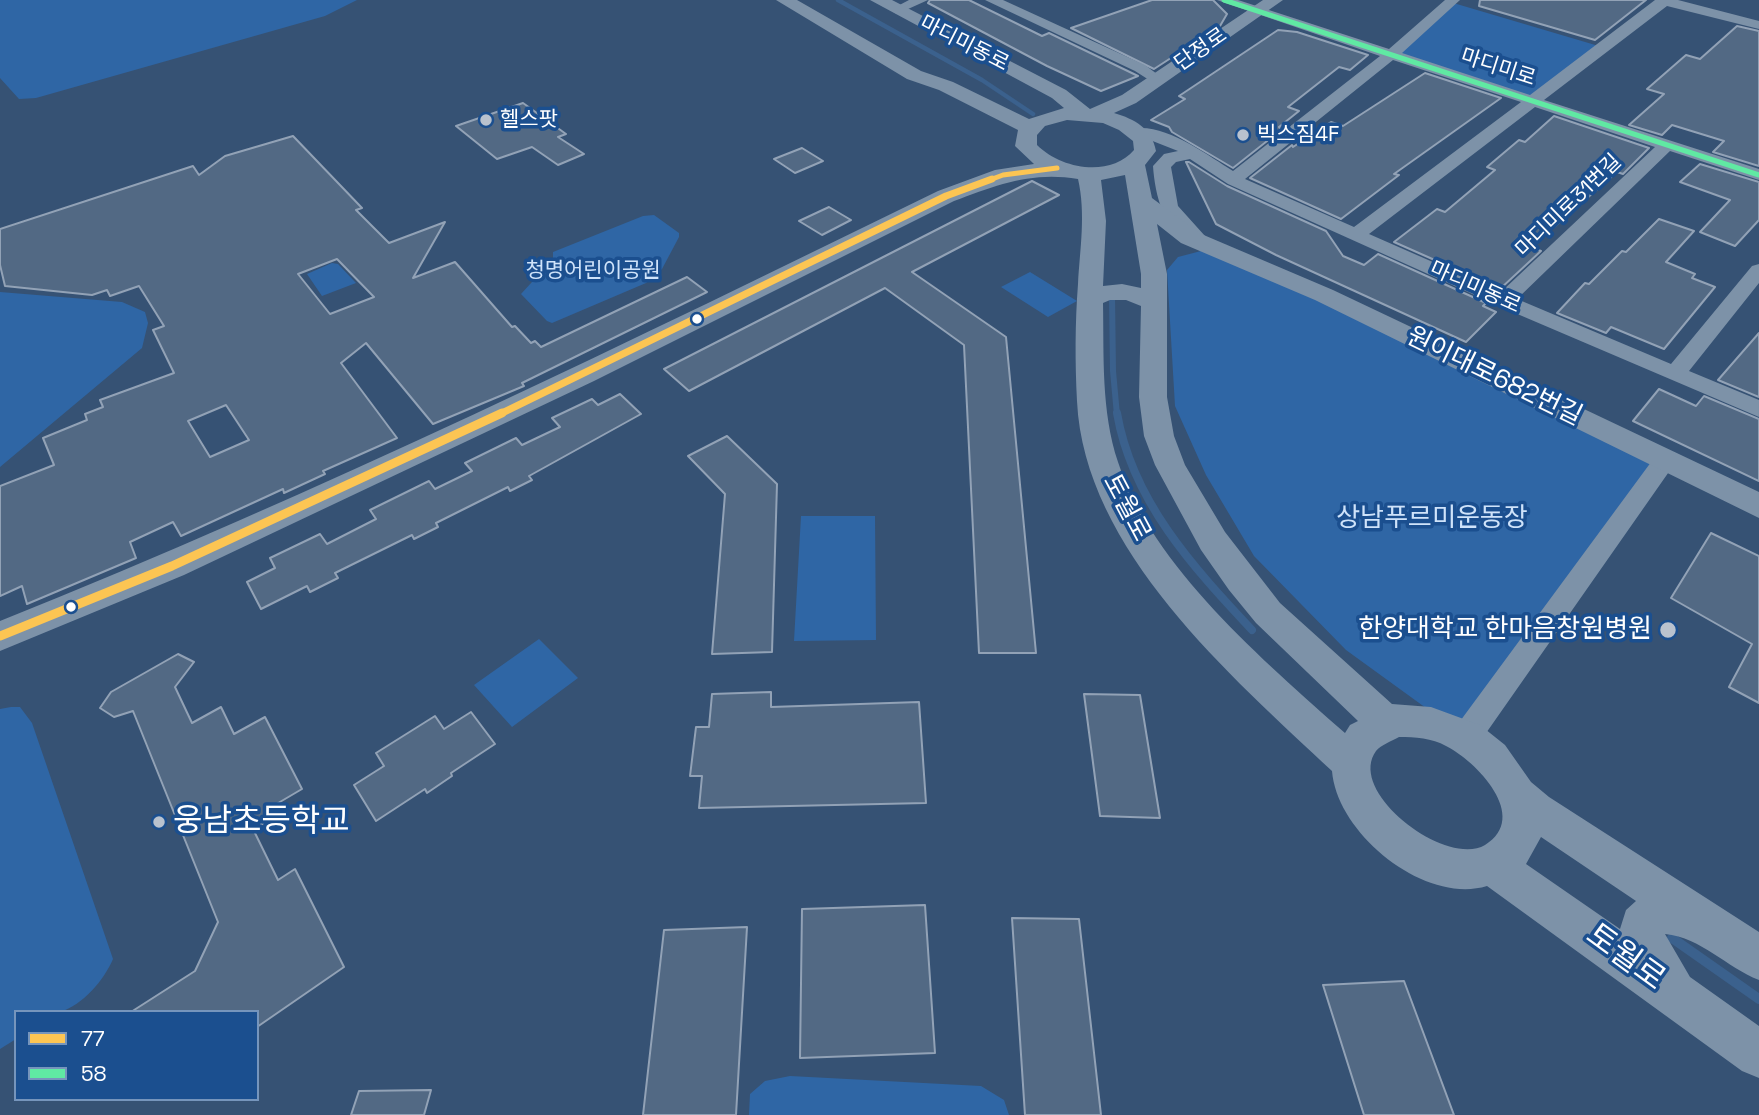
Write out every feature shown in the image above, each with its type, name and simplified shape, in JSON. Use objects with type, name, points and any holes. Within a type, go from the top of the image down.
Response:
[{"type":"street","points":[[785,0],[914,75],[958,92],[1030,128]]},
{"type":"street","name":"마디미동로","points":[[879,0],[1059,94],[1087,115]]},
{"type":"street","points":[[897,9],[920,0]]},
{"type":"street","points":[[992,0],[1140,68],[1157,80]]},
{"type":"street","name":"마디미로","points":[[1224,0],[1759,175]]},
{"type":"street","name":"단정로","points":[[1131,129],[1157,80],[1274,0]]},
{"type":"street","points":[[1234,180],[1249,165],[1391,55],[1453,0]]},
{"type":"street","points":[[1357,234],[1664,0],[1759,25]]},
{"type":"street","points":[[914,75],[940,98],[1013,139],[1022,163]]},
{"type":"street","points":[[1059,94],[1131,129]]},
{"type":"street","points":[[1022,163],[1024,140],[1030,128],[1051,117],[1087,115],[1131,129]]},
{"type":"street","points":[[0,636],[197,554],[584,375],[946,196],[1022,163],[1088,173],[1114,171],[1131,129]]},
{"type":"street","points":[[1131,129],[1154,289],[1153,397],[1159,436],[1170,465],[1213,541],[1241,581],[1277,621],[1386,723]]},
{"type":"street","name":"마디미동로","points":[[1131,129],[1191,156],[1234,180],[1504,301],[1759,409]]},
{"type":"street","name":"마디미로31번길","points":[[1504,301],[1667,145]]},
{"type":"street","points":[[1191,156],[1170,158],[1162,166],[1166,205],[1180,223],[1217,250]]},
{"type":"street","points":[[1022,163],[1072,179],[1096,211]]},
{"type":"street","name":"토월로","points":[[1088,173],[1096,211],[1090,299],[1092,411],[1103,466],[1137,537],[1227,646],[1352,764]]},
{"type":"street","points":[[1140,200],[1190,238],[1217,250]]},
{"type":"street","points":[[1154,289],[1169,254],[1196,249],[1217,250]]},
{"type":"street","name":"원이대로682번길","points":[[1217,250],[1324,295],[1759,506]]},
{"type":"street","points":[[1675,374],[1759,270]]},
{"type":"street","points":[[1090,299],[1108,291],[1154,289]]},
{"type":"street","points":[[1466,737],[1665,460]]},
{"type":"street","points":[[1227,646],[1248,657],[1274,661],[1286,655],[1287,646],[1277,621]]},
{"type":"street","points":[[1418,720],[1442,726],[1466,737],[1490,755],[1508,776],[1517,795],[1523,824],[1517,844],[1502,860],[1479,868],[1450,868],[1420,858],[1393,841],[1372,821],[1358,799],[1351,776],[1352,756],[1360,739],[1375,727],[1386,723],[1418,720]]},
{"type":"street","points":[[1517,795],[1535,810],[1759,958]]},
{"type":"street","name":"토월로","points":[[1491,864],[1759,1054]]},
{"type":"street","points":[[1689,1004],[1645,948],[1642,926],[1649,915],[1660,911],[1710,925]]},
{"type":"green space","points":[[0,0],[357,0],[325,16],[36,98],[19,99],[0,78]]},
{"type":"green space","points":[[1450,2],[1602,47],[1530,100],[1391,55]]},
{"type":"green space","name":"청명어린이공원","points":[[654,215],[679,233],[679,237],[662,269],[646,283],[552,323],[521,294],[553,259],[553,252],[643,216]]},
{"type":"green space","name":"상남푸르미운동장","points":[[1201,251],[1223,255],[1665,460],[1466,737],[1346,650],[1254,556],[1206,475],[1175,406],[1167,270],[1178,257]]},
{"type":"green space","points":[[332,263],[338,264],[356,283],[322,296],[307,274]]},
{"type":"green space","points":[[1030,272],[1077,301],[1048,317],[1001,287]]},
{"type":"green space","points":[[0,292],[122,302],[145,312],[148,323],[142,348],[0,467]]},
{"type":"green space","points":[[801,516],[875,516],[876,640],[794,641]]},
{"type":"green space","points":[[539,639],[578,678],[512,727],[474,685]]},
{"type":"green space","points":[[20,707],[32,723],[113,959],[92,991],[69,1009],[14,1010],[14,1040],[0,1049],[0,709]]},
{"type":"green space","points":[[790,1076],[981,1086],[1004,1100],[1009,1115],[749,1115],[750,1094],[765,1081]]},
{"type":"building","points":[[930,0],[969,0],[1042,36],[1049,33],[1138,76],[1101,91],[1047,66],[928,3]]},
{"type":"building","points":[[1152,0],[1213,0],[1227,14],[1220,26],[1154,69],[1071,28]]},
{"type":"building","points":[[1480,0],[1646,0],[1595,40],[1479,6]]},
{"type":"building","points":[[1737,26],[1759,31],[1759,166],[1713,152],[1724,141],[1672,125],[1662,135],[1629,125],[1664,94],[1647,89],[1686,55],[1700,59]]},
{"type":"building","points":[[1278,30],[1297,32],[1368,55],[1350,70],[1339,67],[1288,107],[1299,111],[1279,127],[1281,130],[1233,168],[1172,132],[1169,127],[1151,120],[1185,99],[1179,96]]},
{"type":"building","points":[[1425,73],[1501,98],[1394,174],[1399,175],[1341,219],[1250,178],[1292,145],[1293,147],[1331,122],[1343,126]]},
{"type":"building","points":[[523,103],[566,134],[558,137],[584,154],[558,165],[532,147],[497,159],[456,126]]},
{"type":"building","points":[[1554,116],[1649,148],[1623,174],[1617,172],[1531,247],[1541,251],[1500,289],[1394,242],[1437,209],[1445,212],[1495,170],[1487,167],[1519,140],[1525,142]]},
{"type":"building","points":[[293,136],[362,208],[356,210],[389,243],[445,222],[413,278],[455,262],[512,327],[515,326],[531,343],[535,341],[541,347],[687,277],[707,292],[522,383],[524,386],[433,424],[366,343],[341,363],[397,438],[323,471],[325,474],[284,493],[283,489],[181,536],[173,522],[130,542],[136,558],[27,604],[22,586],[0,596],[0,486],[54,465],[43,438],[87,420],[85,414],[103,407],[100,400],[174,373],[153,330],[164,326],[139,286],[110,296],[107,290],[92,295],[5,286],[0,265],[0,229],[193,166],[199,175],[225,156]],"holes":[[[337,259],[374,297],[330,314],[298,274]],[[226,405],[249,440],[210,457],[188,421]]]},
{"type":"building","points":[[802,148],[823,161],[795,173],[774,159]]},
{"type":"building","points":[[1186,162],[1227,186],[1326,231],[1343,256],[1364,265],[1378,254],[1486,303],[1483,306],[1496,312],[1466,342],[1276,255],[1216,224]]},
{"type":"building","points":[[1700,164],[1759,182],[1759,220],[1735,246],[1700,232],[1730,200],[1680,182]]},
{"type":"building","points":[[1032,181],[1059,195],[912,272],[1006,337],[1036,653],[979,653],[964,345],[885,288],[689,391],[664,369]]},
{"type":"building","points":[[829,207],[851,220],[822,235],[799,221]]},
{"type":"building","points":[[1659,219],[1694,231],[1666,262],[1695,274],[1692,278],[1715,287],[1664,349],[1611,327],[1606,333],[1557,313],[1585,283],[1589,284],[1622,251],[1626,252]]},
{"type":"building","points":[[1759,333],[1759,397],[1718,380]]},
{"type":"building","points":[[1659,389],[1696,406],[1704,396],[1759,419],[1759,481],[1633,421]]},
{"type":"building","points":[[620,394],[641,414],[529,476],[532,480],[510,491],[508,487],[436,523],[438,527],[414,539],[412,535],[335,573],[338,578],[310,592],[307,586],[261,609],[247,582],[275,568],[270,558],[320,534],[327,544],[376,519],[370,510],[429,481],[435,489],[472,471],[465,463],[516,438],[522,445],[560,427],[552,418],[592,399],[598,405]]},
{"type":"building","points":[[727,436],[777,484],[772,652],[712,654],[725,494],[688,456]]},
{"type":"building","points":[[1711,533],[1759,556],[1759,703],[1729,687],[1752,644],[1671,598]]},
{"type":"building","points":[[178,654],[194,662],[175,687],[192,723],[221,707],[234,734],[265,717],[302,789],[268,809],[273,818],[253,829],[278,880],[295,869],[344,967],[259,1026],[259,1010],[134,1010],[195,971],[218,922],[133,711],[114,717],[100,708],[111,692]]},
{"type":"building","points":[[771,692],[771,707],[919,702],[926,803],[699,808],[702,776],[690,776],[696,727],[709,727],[712,694]]},
{"type":"building","points":[[1084,694],[1140,695],[1160,818],[1100,816]]},
{"type":"building","points":[[471,712],[495,744],[451,773],[452,776],[427,793],[425,789],[376,821],[354,785],[384,766],[376,753],[435,716],[444,729]]},
{"type":"building","points":[[925,905],[935,1053],[800,1058],[802,909]]},
{"type":"building","points":[[1012,918],[1079,919],[1101,1115],[1025,1115]]},
{"type":"building","points":[[747,927],[736,1115],[643,1115],[664,930]]},
{"type":"building","points":[[1404,981],[1454,1115],[1364,1115],[1323,985]]},
{"type":"building","points":[[431,1090],[424,1115],[351,1115],[359,1091]]},
{"type":"waterway","points":[[838,0],[982,80],[1033,114]]},
{"type":"waterway","points":[[1112,295],[1113,371],[1117,415]]},
{"type":"waterway","points":[[1117,413],[1136,475],[1151,504],[1187,557],[1252,630]]},
{"type":"waterway","points":[[1672,938],[1759,999]]},
{"type":"transit line","name":"58","points":[[1224,0],[1759,175]]},
{"type":"transit line","name":"77","points":[[0,636],[172,566],[584,375],[946,196],[1003,175],[1057,168]]},
{"type":"place","name":"헬스팟","points":[[486,120]]},
{"type":"place","name":"빅스짐4F","points":[[1243,135]]},
{"type":"place","name":"한양대학교 한마음창원병원","points":[[1668,630]]},
{"type":"place","name":"웅남초등학교","points":[[159,822]]}]
